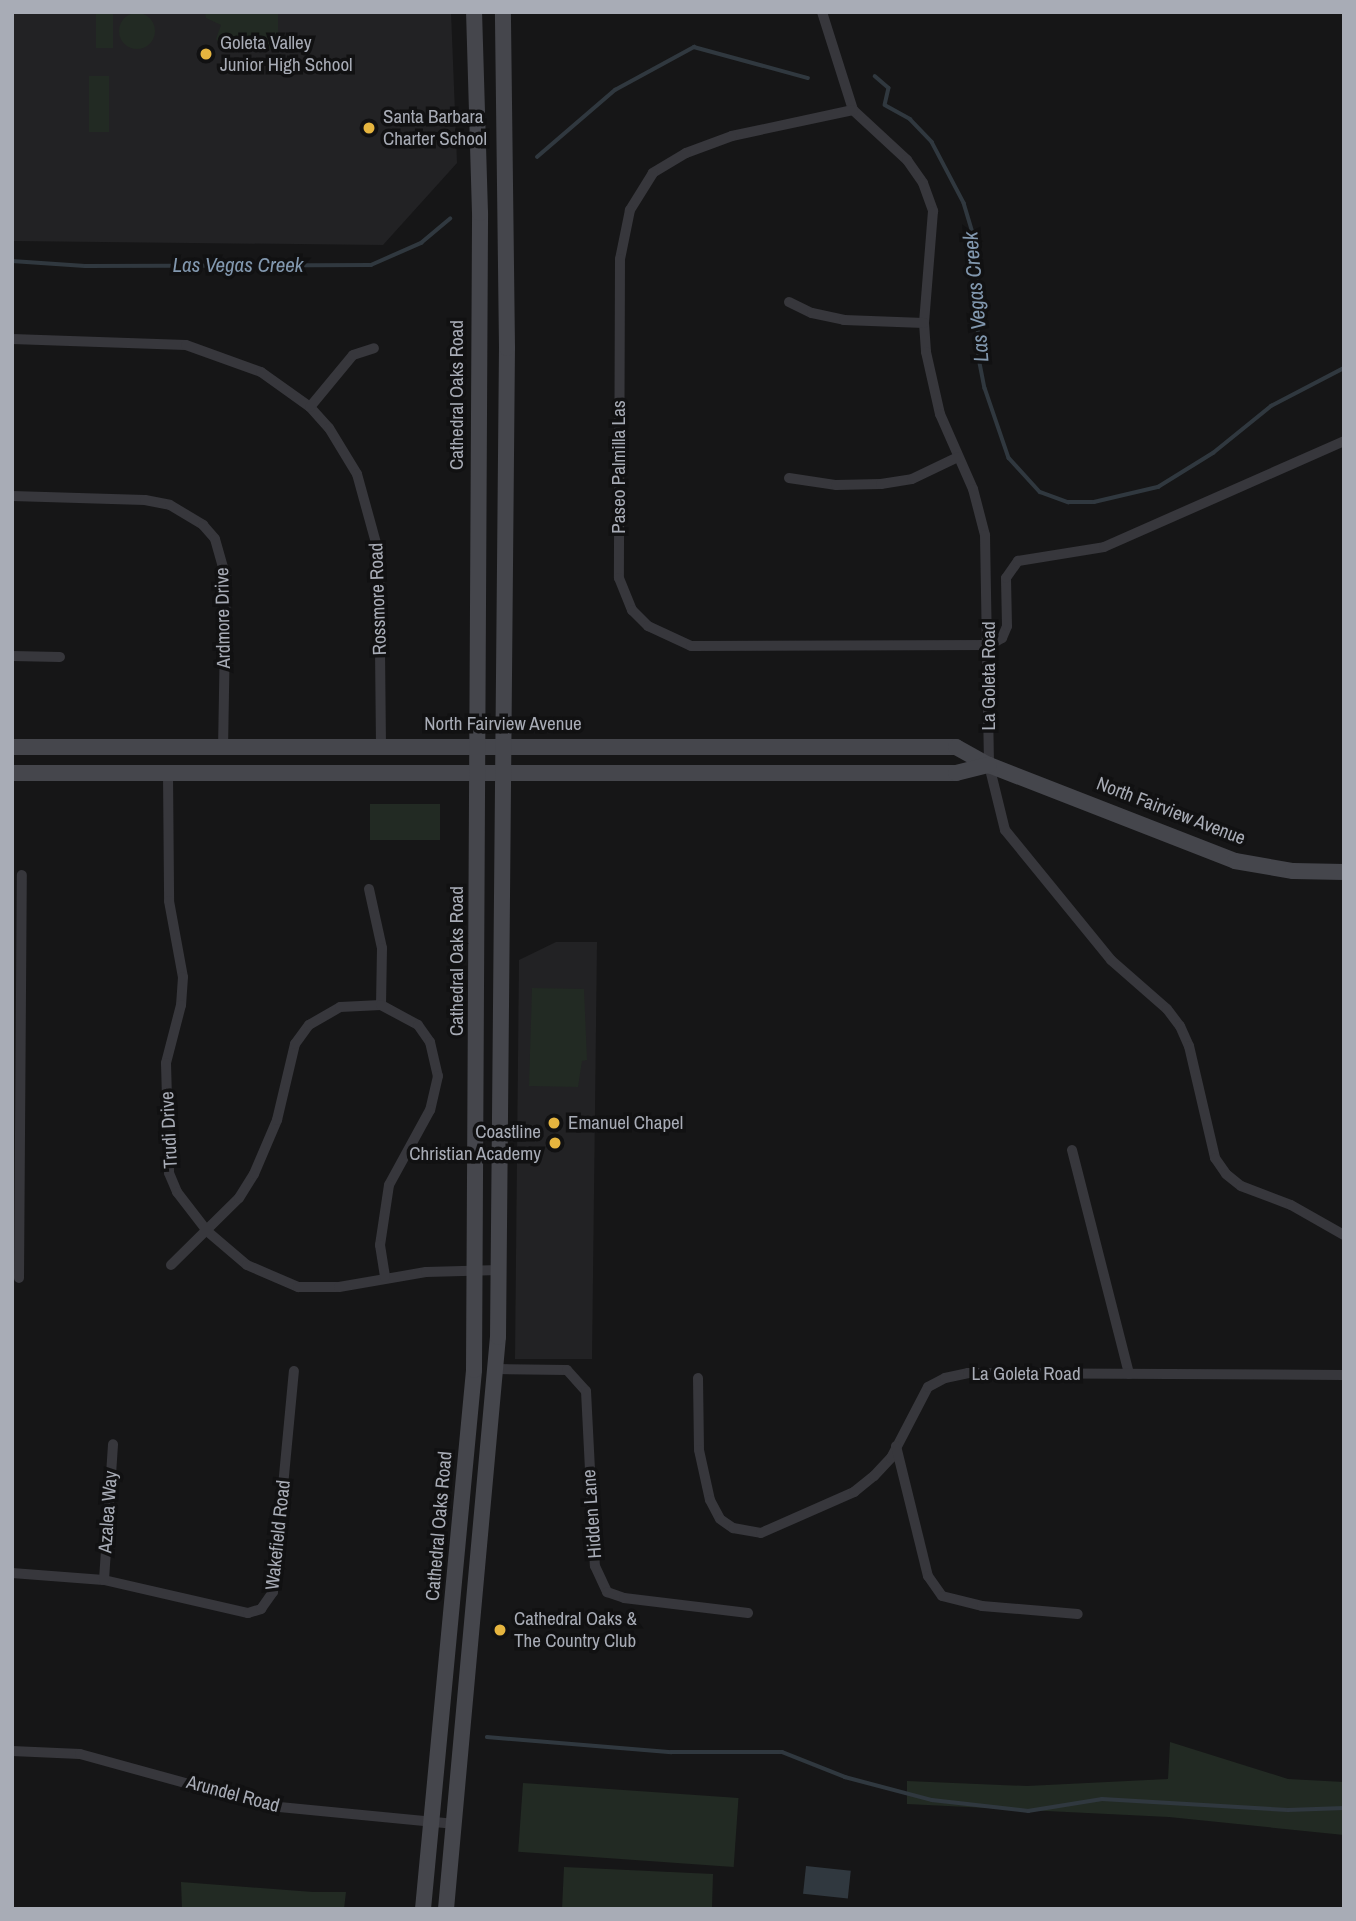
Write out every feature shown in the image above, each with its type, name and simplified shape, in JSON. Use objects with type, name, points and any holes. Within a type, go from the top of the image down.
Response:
[{"type":"main road","name":"Cathedral Oaks Road","points":[[423,1909],[468,1445],[476,1269],[480,213],[474,12]]},
{"type":"main road","points":[[446,1909],[496,1369],[499,1270],[507,348],[503,12]]},
{"type":"main road","name":"North Fairview Avenue","points":[[12,747],[911,744],[956,747],[989,765],[1235,861],[1293,871],[1344,872]]},
{"type":"main road","points":[[12,773],[956,773],[989,765]]},
{"type":"street","name":"La Goleta Road","points":[[822,12],[853,110],[907,160],[923,183],[933,211],[924,323],[931,383],[985,535],[990,645],[989,765],[1005,830],[1111,960],[1167,1009],[1180,1026],[1189,1046],[1216,1158],[1226,1174],[1241,1186],[1292,1205],[1344,1235]]},
{"type":"street","name":"Paseo Palmilla Las","points":[[853,110],[732,136],[686,153],[653,173],[630,210],[620,259],[618,578],[632,610],[648,626],[691,646],[990,645]]},
{"type":"street","points":[[789,302],[812,313],[844,320],[924,323]]},
{"type":"street","name":"Rossmore Road","points":[[12,339],[186,345],[261,372],[310,407],[344,449],[375,527],[381,585],[380,746]]},
{"type":"street","points":[[310,407],[353,355],[374,348]]},
{"type":"street","points":[[990,645],[1002,638],[1007,626],[1006,578],[1018,561],[1104,547],[1344,441]]},
{"type":"street","points":[[789,478],[836,485],[881,484],[912,479],[958,457]]},
{"type":"street","name":"Ardmore Drive","points":[[12,496],[145,500],[170,505],[203,525],[215,539],[226,578],[223,747]]},
{"type":"street","points":[[12,656],[60,657]]},
{"type":"street","name":"Trudi Drive","points":[[169,774],[169,901],[183,977],[181,1005],[166,1063],[169,1173],[177,1192],[207,1231],[247,1265],[298,1287],[339,1287],[386,1276],[476,1269],[499,1270]]},
{"type":"street","points":[[19,1278],[16,943],[22,875]]},
{"type":"street","points":[[369,889],[382,948],[381,1005]]},
{"type":"street","points":[[171,1265],[239,1198],[263,1156],[277,1120],[292,1052],[309,1025],[340,1007],[381,1005],[418,1025],[430,1042],[438,1076],[430,1111],[388,1185],[380,1245],[386,1276]]},
{"type":"street","points":[[1072,1150],[1129,1374]]},
{"type":"street","name":"Hidden Lane","points":[[496,1369],[567,1370],[586,1391],[595,1566],[607,1592],[624,1598],[748,1613]]},
{"type":"street","name":"Wakefield Road","points":[[12,1573],[103,1580],[248,1613],[271,1599],[294,1371]]},
{"type":"street","name":"La Goleta Road","points":[[698,1378],[699,1450],[704,1480],[720,1519],[733,1528],[761,1533],[854,1492],[885,1464],[928,1387],[945,1378],[968,1373],[1344,1375]]},
{"type":"street","name":"Azalea Way","points":[[103,1580],[113,1444]]},
{"type":"street","points":[[896,1447],[928,1576],[942,1596],[982,1606],[1078,1614]]},
{"type":"street","name":"Arundel Road","points":[[12,1751],[80,1754],[269,1806],[455,1824]]},
{"type":"shaded area","points":[[12,12],[451,12],[457,163],[383,245],[12,241]]},
{"type":"shaded area","points":[[96,12],[113,12],[113,48],[96,48]]},
{"type":"shaded area","points":[[205,12],[278,12],[278,44],[270,49],[258,39],[224,48],[216,39],[221,25],[206,18]]},
{"type":"shaded area","points":[[137,13],[150,18],[155,31],[150,44],[137,49],[124,44],[119,31],[124,18]]},
{"type":"shaded area","points":[[89,76],[109,76],[109,132],[89,132]]},
{"type":"shaded area","points":[[370,804],[440,804],[440,840],[370,840]]},
{"type":"shaded area","name":"Coastline Christian Academy","points":[[556,942],[597,942],[592,1359],[515,1359],[519,960]]},
{"type":"shaded area","points":[[532,988],[584,989],[587,1060],[582,1061],[578,1087],[529,1086]]},
{"type":"shaded area","points":[[1170,1742],[1288,1779],[1344,1782],[1344,1835],[1169,1817],[907,1804],[907,1781],[1027,1786],[1168,1779]]},
{"type":"shaded area","points":[[523,1783],[738,1798],[734,1867],[518,1852]]},
{"type":"shaded area","points":[[806,1866],[851,1871],[848,1899],[803,1894]]},
{"type":"shaded area","points":[[564,1867],[713,1874],[712,1907],[742,1909],[562,1909]]},
{"type":"shaded area","points":[[181,1882],[346,1892],[344,1909],[182,1909]]},
{"type":"waterway","name":"Las Vegas Creek","points":[[537,157],[615,90],[694,47],[808,78]]},
{"type":"waterway","name":"Las Vegas Creek","points":[[875,76],[889,88],[885,105],[910,119],[932,142],[964,203],[976,243],[979,358],[985,388],[1009,458],[1040,492],[1068,502],[1094,502],[1158,487],[1213,453],[1271,406],[1344,368]]},
{"type":"waterway","name":"Las Vegas Creek","points":[[12,261],[85,266],[371,265],[421,243],[450,219]]},
{"type":"waterway","points":[[487,1737],[671,1752],[782,1752],[845,1777],[932,1800],[1028,1811],[1102,1799],[1288,1810],[1344,1808]]},
{"type":"place","name":"Goleta Valley Junior High School","points":[[206,54]]},
{"type":"place","name":"Santa Barbara Charter School","points":[[369,128]]},
{"type":"place","name":"Emanuel Chapel","points":[[554,1123]]},
{"type":"place","name":"Coastline Christian Academy","points":[[555,1143]]},
{"type":"place","name":"Cathedral Oaks & The Country Club","points":[[500,1630]]}]
